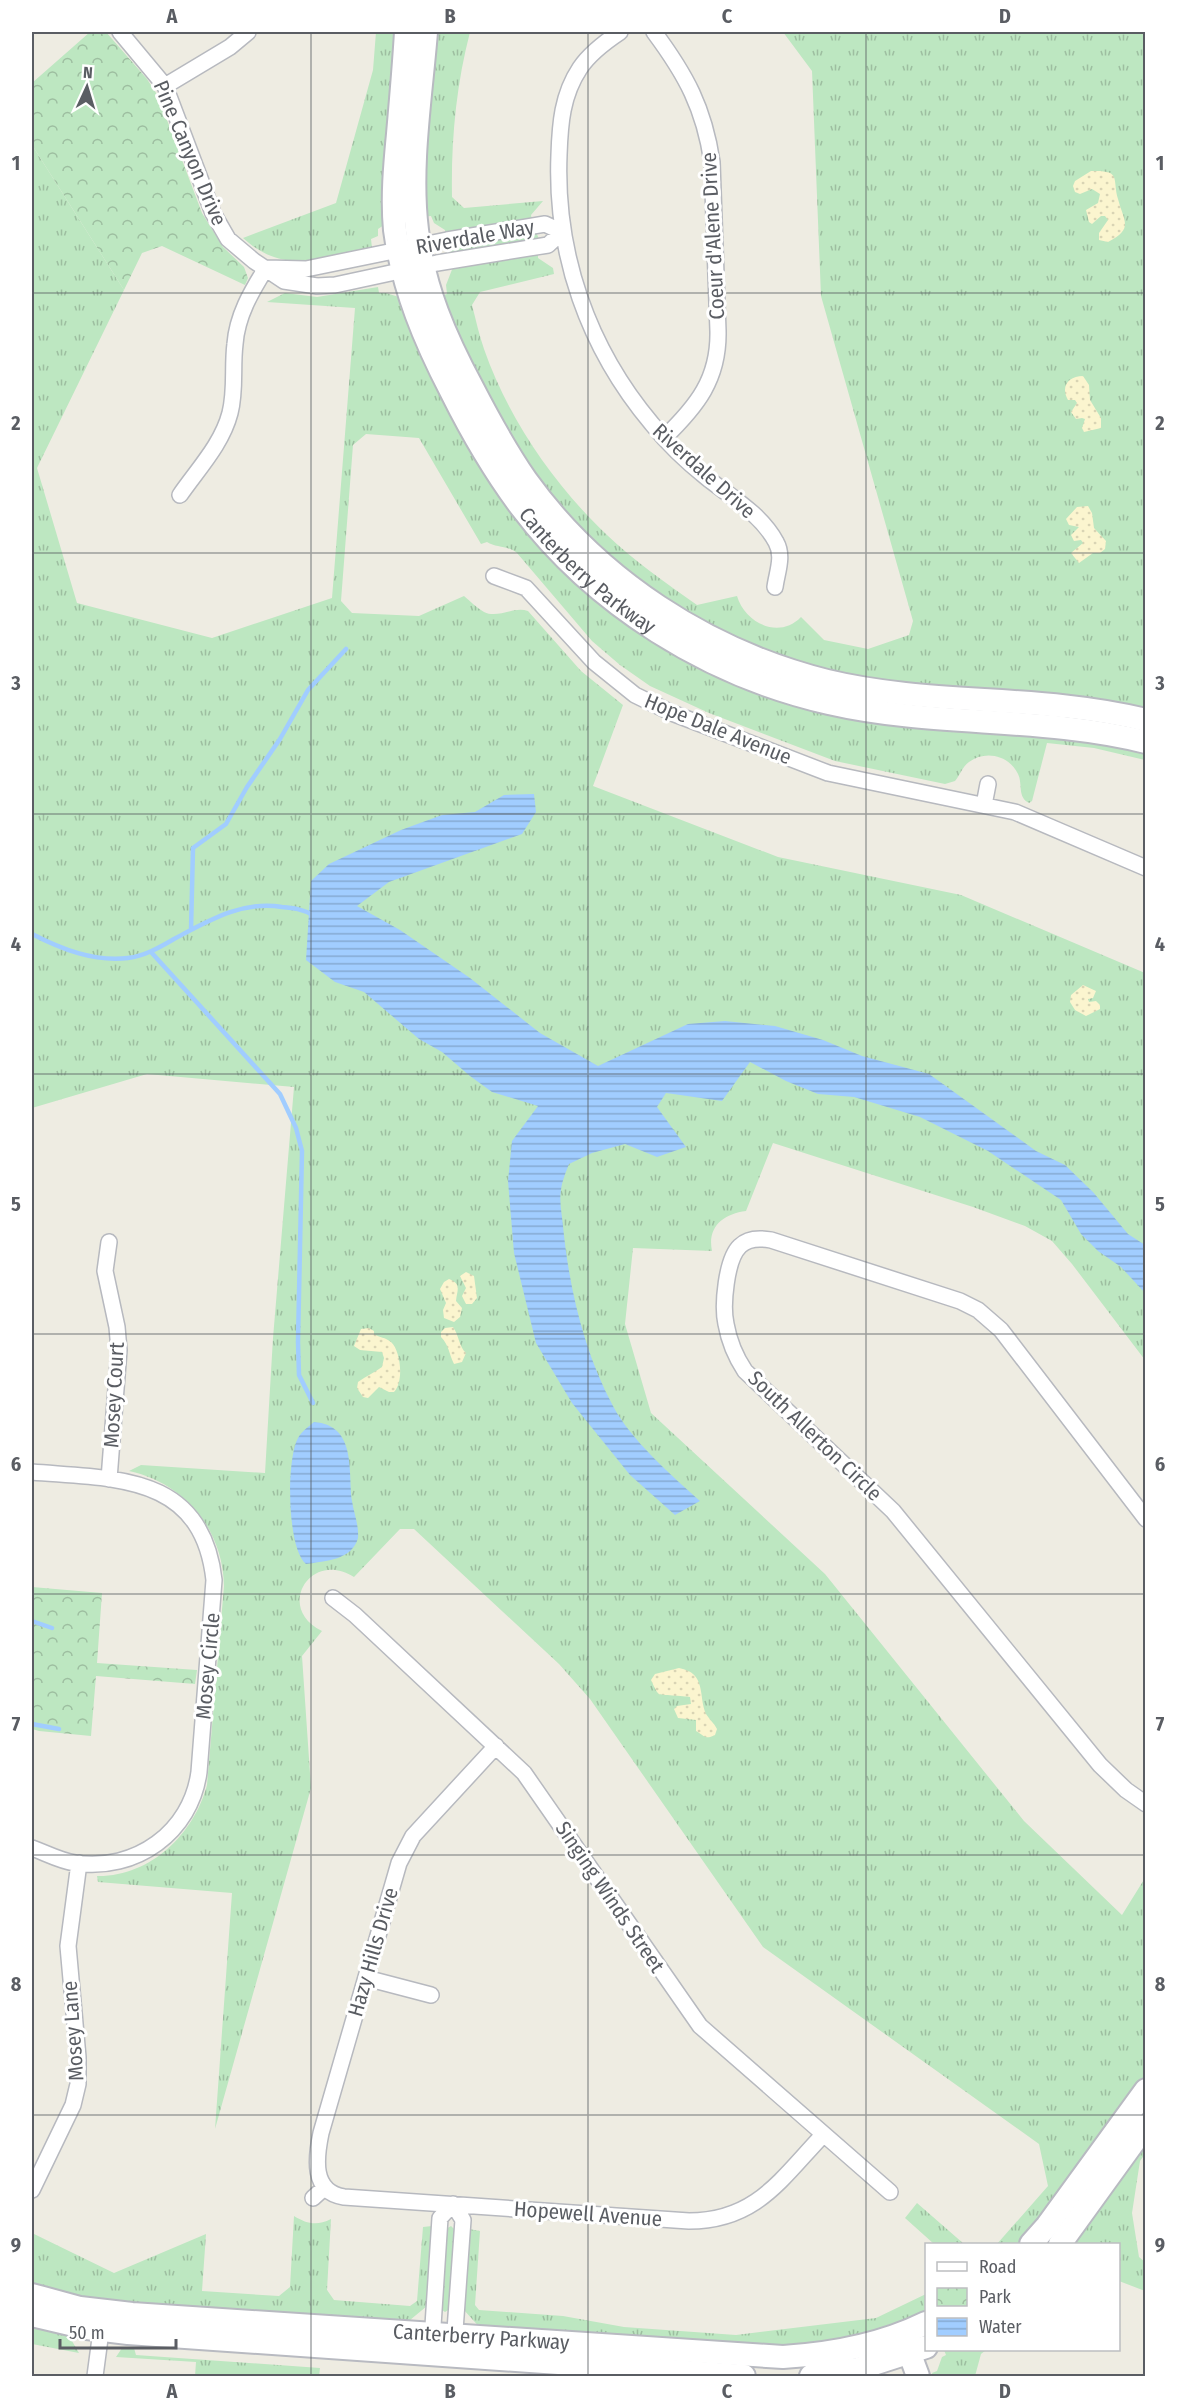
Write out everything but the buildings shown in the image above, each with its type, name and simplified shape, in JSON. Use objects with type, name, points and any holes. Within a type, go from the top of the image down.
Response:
[{"type":"street","name":"Pine Canyon Drive","points":[[120,32],[165,86],[218,222],[234,244],[284,281],[299,285],[326,286],[411,258]]},
{"type":"street","points":[[165,86],[230,47],[249,32]]},
{"type":"street","name":"Canterberry Parkway","points":[[406,32],[394,192],[411,258],[432,297],[450,344],[494,428],[527,480],[564,525],[600,561],[672,616],[753,657],[796,672],[842,684],[894,693],[1076,707],[1146,720]]},
{"type":"street","name":"Canterberry Parkway","points":[[426,32],[411,258],[414,312],[431,352],[473,433],[512,495],[541,531],[578,569],[627,610],[658,631],[731,671],[786,691],[828,703],[882,713],[1082,729],[1146,742]]},
{"type":"street","name":"Riverdale Drive","points":[[620,32],[586,61],[566,95],[562,117],[559,169],[562,232],[581,302],[604,354],[636,404],[664,438],[694,467],[749,510],[776,541],[780,555],[775,586]]},
{"type":"street","name":"Coeur d'Alene Drive","points":[[654,32],[676,61],[695,96],[709,142],[712,162],[718,339],[715,366],[704,390],[693,407],[664,438]]},
{"type":"street","name":"Riverdale Way","points":[[545,224],[562,232],[548,245],[411,258],[545,224]]},
{"type":"street","points":[[180,495],[218,441],[225,426],[233,401],[234,351],[239,321],[266,268],[306,269],[411,258]]},
{"type":"street","name":"Hope Dale Avenue","points":[[494,576],[519,584],[532,593],[588,657],[635,695],[651,704],[828,773],[1015,812],[1146,868]]},
{"type":"street","points":[[984,805],[988,784]]},
{"type":"street","name":"South Allerton Circle","points":[[1146,1519],[1001,1330],[978,1310],[947,1297],[771,1240],[751,1239],[737,1250],[729,1273],[724,1315],[732,1348],[746,1371],[893,1511],[1100,1765],[1126,1790],[1146,1804]]},
{"type":"street","name":"Mosey Court","points":[[109,1242],[105,1271],[117,1327],[119,1350],[109,1479]]},
{"type":"street","name":"Mosey Circle","points":[[32,1472],[131,1481],[152,1488],[171,1500],[191,1520],[206,1545],[214,1580],[198,1780],[194,1798],[187,1811],[164,1839],[138,1855],[110,1863],[79,1863],[32,1848]]},
{"type":"street","name":"Singing Winds Street","points":[[333,1598],[519,1766],[700,2026],[890,2192]]},
{"type":"street","name":"Hazy Hills Drive","points":[[318,2193],[321,2133],[397,1870],[410,1841],[496,1746]]},
{"type":"street","name":"Mosey Lane","points":[[32,2190],[73,2105],[78,2084],[78,2057],[68,1946],[79,1863]]},
{"type":"street","points":[[366,1978],[431,1995]]},
{"type":"street","points":[[1033,2243],[1146,2090]]},
{"type":"street","points":[[1061,2243],[1146,2125]]},
{"type":"street","name":"Hopewell Avenue","points":[[318,2193],[344,2197],[689,2221],[721,2218],[744,2210],[767,2195],[823,2135]]},
{"type":"street","points":[[453,2204],[463,2220],[442,2345],[440,2218],[453,2204]]},
{"type":"street","name":"Canterberry Parkway","points":[[32,2295],[80,2308],[744,2376]]},
{"type":"street","name":"Canterberry Parkway","points":[[32,2315],[101,2331],[783,2357],[913,2345]]},
{"type":"street","name":"Canterberry Parkway","points":[[811,2376],[858,2369],[913,2345],[925,2326]]},
{"type":"street","points":[[95,2376],[101,2331]]},
{"type":"street","points":[[913,2345],[918,2376]]},
{"type":"green space","points":[[90,32],[106,32],[147,79],[158,96],[202,213],[223,247],[244,267],[248,278],[245,285],[162,246],[142,253],[124,290],[32,145],[32,83]]},
{"type":"green space","points":[[376,32],[399,32],[384,225],[378,229],[378,236],[371,239],[372,248],[304,261],[274,257],[259,250],[243,238],[336,203],[373,70]]},
{"type":"green space","points":[[432,32],[470,32],[455,114],[452,197],[464,208],[543,201],[531,215],[532,220],[445,234],[445,230],[434,223],[431,216],[421,217]]},
{"type":"green space","points":[[783,32],[1145,32],[1145,714],[933,689],[812,670],[691,619],[590,543],[527,469],[437,297],[447,294],[446,285],[453,267],[538,253],[538,258],[553,268],[554,274],[480,292],[472,305],[482,344],[494,375],[519,425],[551,472],[587,515],[650,572],[697,605],[737,596],[747,614],[764,625],[773,628],[783,627],[801,617],[824,640],[868,649],[909,635],[913,621],[821,296],[812,71]]},
{"type":"green space","points":[[32,145],[124,290],[37,468],[77,603],[212,638],[332,598],[355,308],[267,302],[285,293],[317,297],[378,287],[379,293],[402,298],[552,553],[918,722],[1145,749],[1145,760],[1094,748],[1047,743],[1032,801],[1029,803],[1023,797],[1018,774],[1014,768],[1009,762],[996,756],[975,758],[965,766],[955,781],[945,784],[835,761],[709,713],[650,686],[620,665],[592,641],[517,553],[487,542],[481,544],[419,438],[366,434],[353,445],[341,601],[352,613],[419,616],[464,596],[489,614],[517,610],[528,611],[581,671],[623,705],[593,786],[778,857],[961,895],[1145,973],[1145,1360],[1052,1241],[1025,1226],[973,1207],[773,1143],[746,1211],[730,1215],[718,1223],[712,1235],[712,1251],[633,1248],[625,1324],[651,1413],[825,1574],[1024,1821],[1122,1915],[1145,1878],[1145,2080],[1024,2243],[998,2243],[1048,2186],[1039,2144],[763,1947],[590,1699],[559,1664],[414,1529],[400,1529],[354,1577],[338,1570],[324,1571],[312,1576],[304,1585],[300,1597],[301,1609],[308,1621],[322,1631],[302,1656],[311,1788],[215,2129],[232,1893],[98,1882],[97,1876],[135,1869],[152,1861],[167,1849],[192,1820],[207,1785],[224,1586],[222,1565],[208,1528],[197,1512],[167,1486],[129,1471],[141,1465],[265,1473],[273,1338],[294,1087],[147,1074],[32,1108]]},
{"type":"green space","points":[[536,232],[539,239],[449,255],[445,250],[446,247]]},
{"type":"green space","points":[[32,1587],[102,1593],[97,1663],[197,1670],[195,1684],[96,1676],[91,1736],[32,1729]]},
{"type":"green space","points":[[1145,2136],[1145,2154],[1140,2161],[1132,2213],[1139,2257],[1145,2262],[1145,2291],[1120,2281],[1120,2243],[1068,2243]]},
{"type":"green space","points":[[917,2203],[963,2243],[933,2243],[905,2218]]},
{"type":"green space","points":[[294,2216],[312,2223],[321,2223],[331,2219],[327,2290],[334,2300],[410,2306],[417,2301],[423,2227],[432,2226],[427,2306],[404,2325],[96,2301],[32,2286],[32,2233],[114,2273],[206,2234],[202,2291],[279,2296],[290,2287]]},
{"type":"green space","points":[[451,2226],[455,2230],[450,2309],[445,2312],[439,2308],[446,2229]]},
{"type":"green space","points":[[469,2229],[480,2231],[475,2305],[479,2310],[563,2316],[624,2327],[736,2335],[876,2318],[925,2294],[925,2316],[837,2346],[738,2348],[733,2342],[624,2334],[613,2339],[483,2331],[463,2309]]},
{"type":"green space","points":[[32,2325],[73,2335],[72,2341],[79,2353],[32,2344]]},
{"type":"green space","points":[[122,2348],[134,2348],[136,2355],[320,2368],[319,2376],[195,2376],[196,2362],[116,2357]]},
{"type":"green space","points":[[944,2351],[985,2351],[981,2354],[975,2376],[933,2376],[932,2373],[937,2371],[942,2357],[946,2355]]},
{"type":"sand","points":[[1091,171],[1107,172],[1114,177],[1125,224],[1121,233],[1108,242],[1099,240],[1099,233],[1108,220],[1105,216],[1101,216],[1092,224],[1089,222],[1086,210],[1098,203],[1100,194],[1092,189],[1080,194],[1075,192],[1073,186],[1075,181]]},
{"type":"sand","points":[[1083,376],[1089,385],[1090,400],[1101,418],[1101,428],[1084,432],[1082,428],[1085,419],[1076,419],[1071,412],[1077,403],[1075,400],[1068,400],[1065,390],[1070,380]]},
{"type":"sand","points":[[1088,506],[1092,513],[1094,528],[1106,541],[1105,549],[1100,553],[1093,553],[1079,563],[1071,553],[1083,543],[1081,540],[1074,541],[1071,535],[1079,527],[1069,525],[1066,519],[1077,507]]},
{"type":"sand","points":[[1083,985],[1096,991],[1093,998],[1088,999],[1089,1002],[1096,1001],[1100,1005],[1100,1009],[1086,1016],[1075,1010],[1070,1002],[1071,995]]},
{"type":"sand","points":[[466,1272],[474,1276],[477,1298],[472,1304],[466,1304],[462,1296],[466,1288],[460,1276]]},
{"type":"sand","points":[[449,1279],[457,1285],[456,1301],[462,1308],[460,1317],[454,1322],[444,1318],[443,1310],[446,1303],[440,1289]]},
{"type":"sand","points":[[453,1327],[466,1353],[462,1362],[454,1364],[441,1337],[441,1332],[445,1328]]},
{"type":"sand","points":[[369,1328],[374,1331],[374,1334],[389,1340],[394,1346],[399,1359],[400,1374],[394,1392],[379,1387],[368,1398],[363,1397],[357,1388],[358,1382],[382,1367],[384,1358],[382,1352],[360,1350],[354,1346],[361,1329]]},
{"type":"sand","points":[[679,1668],[688,1671],[698,1680],[706,1714],[717,1729],[715,1735],[705,1737],[696,1731],[696,1720],[678,1718],[674,1709],[677,1706],[691,1704],[690,1697],[660,1694],[656,1690],[651,1680],[655,1674]]},
{"type":"water","points":[[534,794],[536,812],[522,834],[389,882],[357,906],[400,930],[470,978],[540,1033],[598,1066],[688,1024],[725,1021],[775,1026],[823,1040],[862,1056],[929,1074],[1036,1151],[1065,1165],[1093,1192],[1128,1234],[1145,1245],[1145,1293],[1121,1267],[1098,1251],[1081,1234],[1061,1200],[988,1151],[920,1117],[854,1097],[818,1094],[786,1081],[750,1062],[722,1101],[666,1093],[657,1107],[686,1147],[657,1157],[625,1144],[592,1153],[569,1164],[562,1183],[560,1199],[569,1273],[579,1319],[603,1385],[630,1432],[652,1457],[700,1501],[675,1515],[630,1475],[572,1403],[536,1343],[514,1253],[508,1181],[512,1141],[538,1106],[492,1092],[442,1052],[419,1039],[364,992],[335,982],[306,960],[311,881],[329,864],[401,830],[442,815],[475,812],[504,795]]},
{"type":"water","points":[[314,1422],[328,1425],[338,1432],[344,1441],[350,1464],[352,1501],[358,1538],[355,1545],[344,1555],[306,1564],[295,1541],[290,1484],[294,1449],[298,1438]]},
{"type":"waterway","points":[[191,930],[193,848],[226,824],[308,690],[346,649]]},
{"type":"waterway","points":[[32,934],[78,953],[115,959],[152,951],[200,925],[240,909],[268,906],[298,909],[312,915]]},
{"type":"waterway","points":[[151,952],[280,1094],[296,1128],[302,1151],[299,1375],[313,1403]]},
{"type":"waterway","points":[[32,1621],[52,1628]]},
{"type":"waterway","points":[[32,1724],[59,1729]]}]
